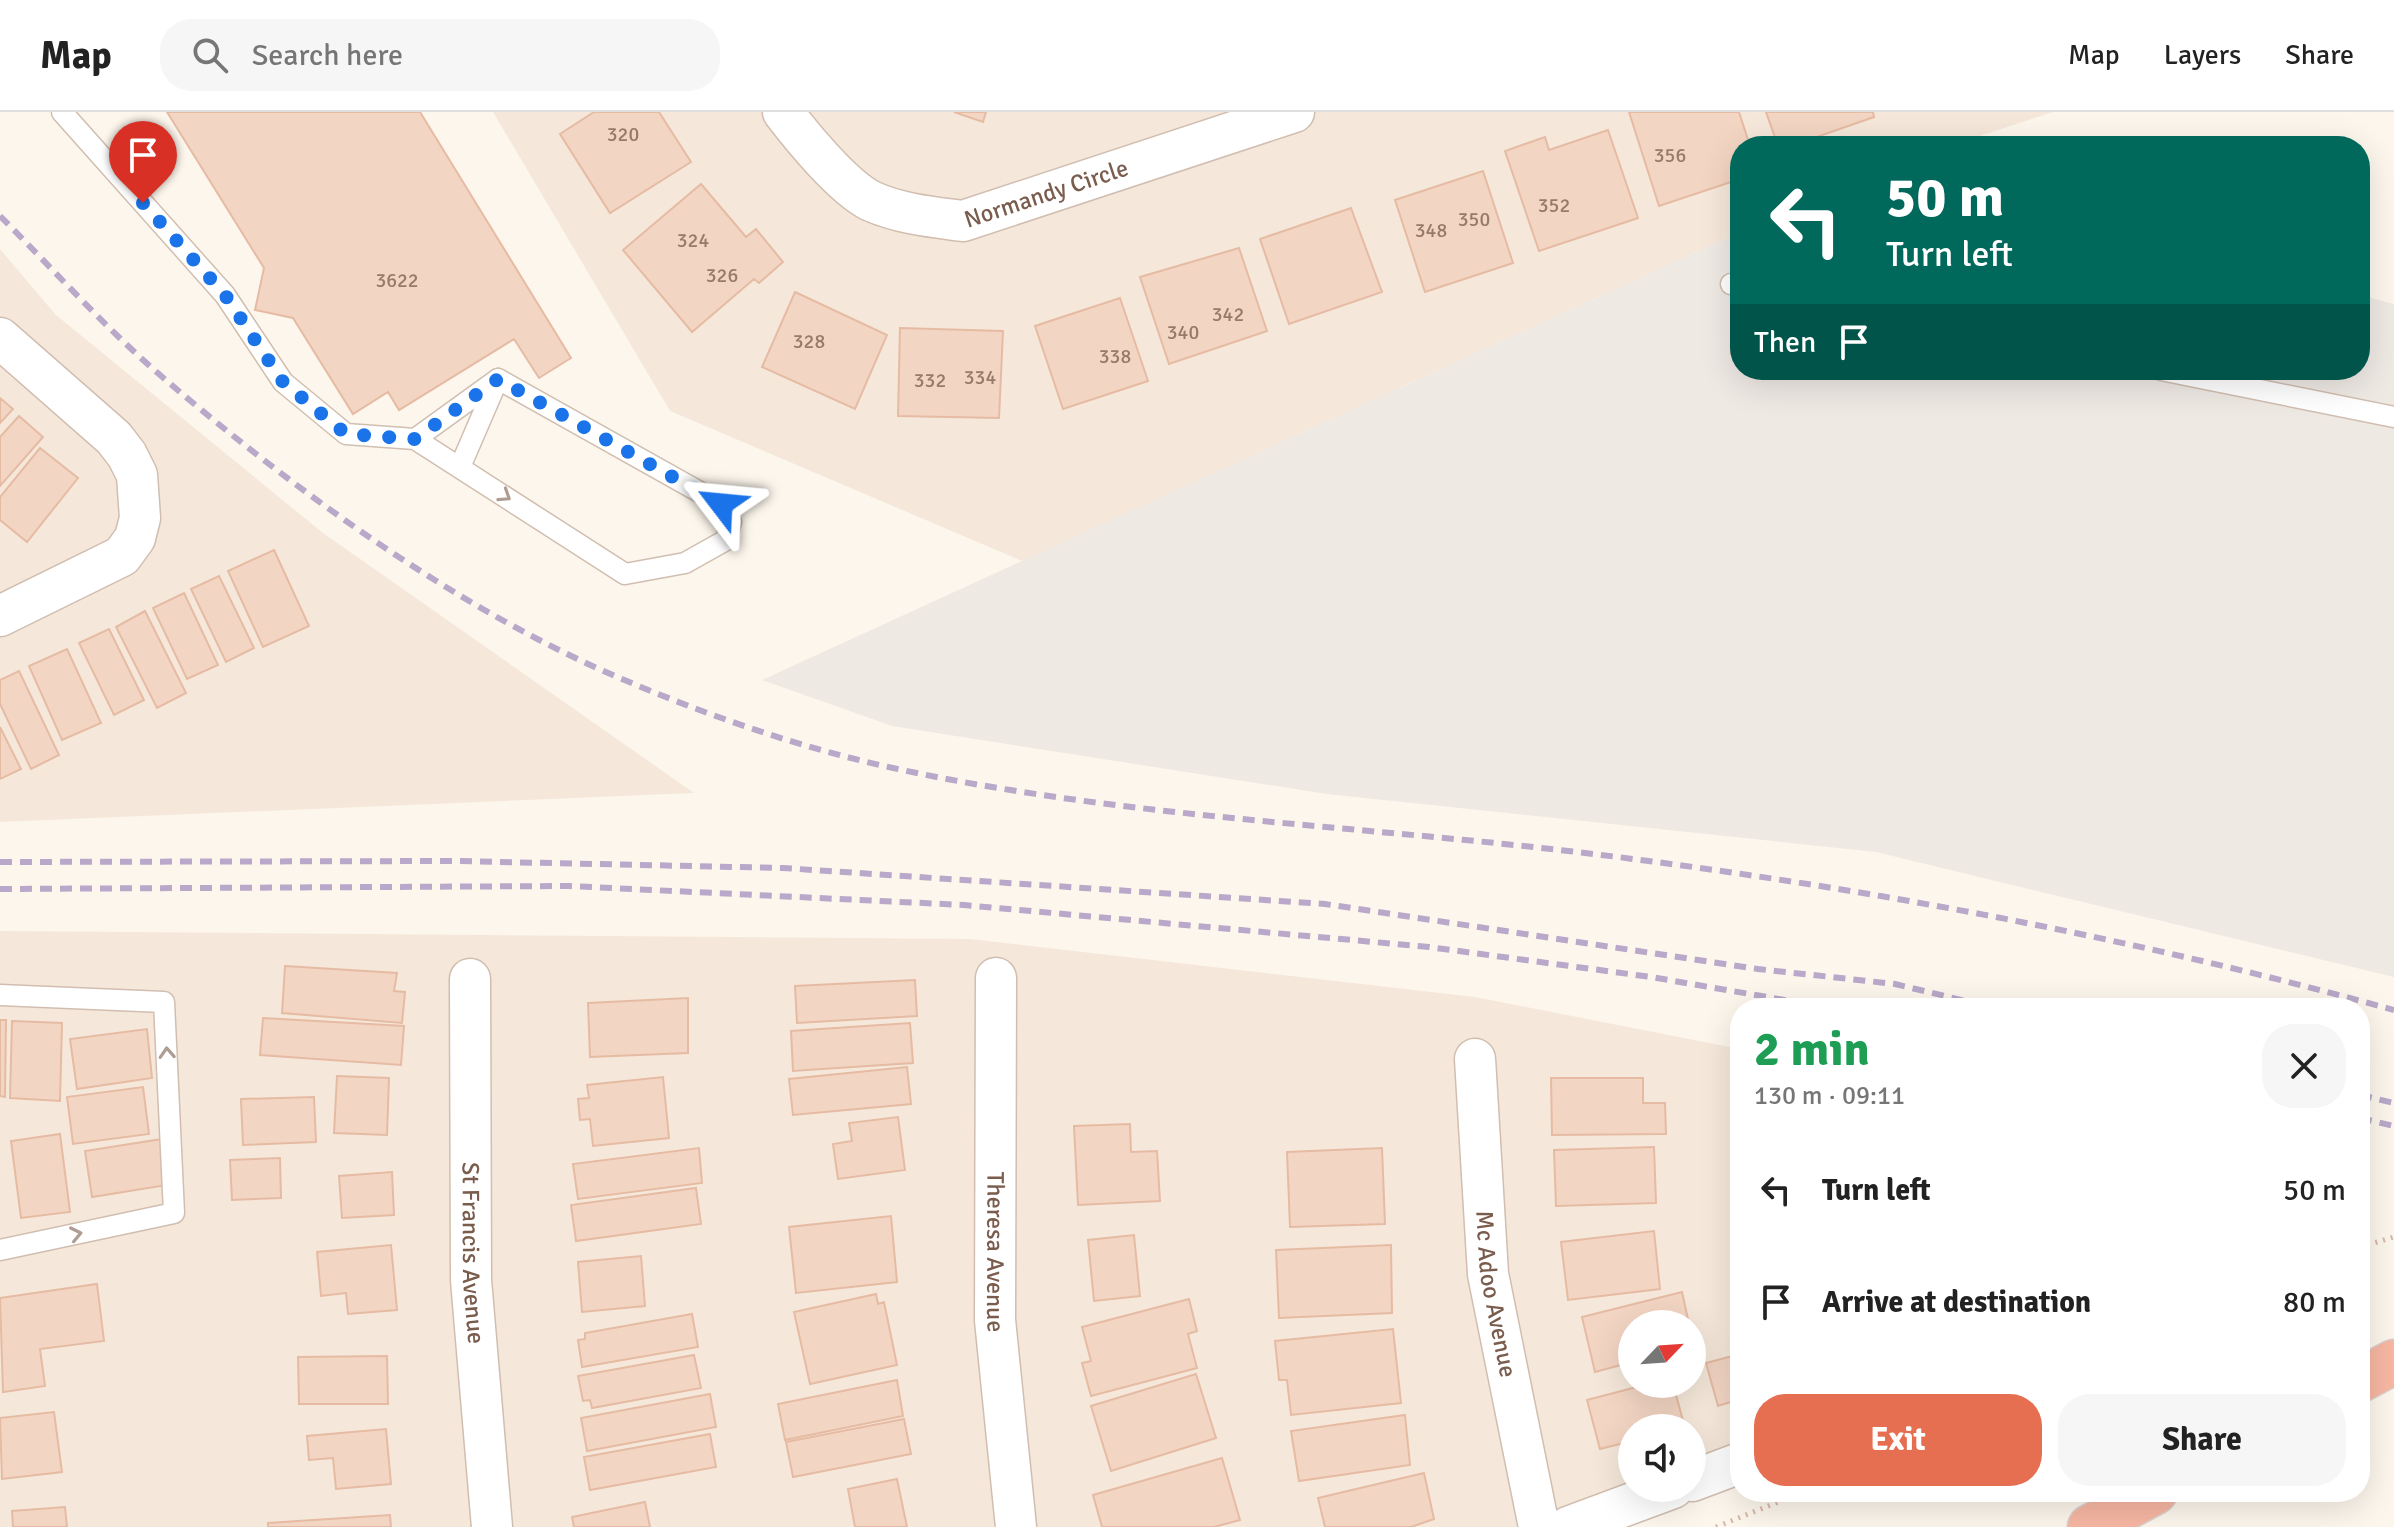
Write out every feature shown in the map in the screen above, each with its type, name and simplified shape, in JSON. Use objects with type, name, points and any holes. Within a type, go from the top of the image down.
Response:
[{"type":"highway","points":[[2370,1375],[2394,1362]]},
{"type":"highway","points":[[2090,1527],[2136,1502]]},
{"type":"street","name":"Normandy Circle","points":[[783,112],[809,146],[868,200],[909,214],[963,221],[1294,112]]},
{"type":"street","points":[[0,338],[114,438],[137,475],[141,497],[135,538],[122,556],[0,616]]},
{"type":"street","name":"Theresa Avenue","points":[[996,978],[995,1320],[1016,1527]]},
{"type":"street","name":"St Francis Avenue","points":[[470,979],[471,1280],[492,1527]]},
{"type":"street","name":"Mc Adoo Avenue","points":[[1475,1059],[1488,1274],[1539,1527]]},
{"type":"street","points":[[1706,1476],[1730,1467]]},
{"type":"street","points":[[1568,1527],[1635,1502]]},
{"type":"lane","points":[[62,112],[225,295],[283,382],[346,434],[415,439],[625,574],[685,563],[726,540],[731,522],[721,504],[498,379]]},
{"type":"lane","points":[[415,439],[498,379]]},
{"type":"lane","points":[[460,467],[498,379]]},
{"type":"lane","points":[[2211,380],[2394,417]]},
{"type":"lane","points":[[0,995],[164,1002],[174,1213],[0,1250]]},
{"type":"path","points":[[2370,1244],[2394,1237]]},
{"type":"path","points":[[1716,1527],[1778,1502]]},
{"type":"shaded area","points":[[493,112],[2053,112],[1980,136],[1730,136],[1730,237],[1022,561],[670,411]]},
{"type":"shaded area","points":[[1730,237],[1730,380],[2370,380],[2370,298],[2394,304],[2394,977],[1876,852],[1327,794],[892,726],[762,680]]},
{"type":"shaded area","points":[[0,249],[56,315],[323,533],[694,793],[0,822]]},
{"type":"shaded area","points":[[0,931],[970,939],[1475,997],[1730,1047],[1730,1466],[1706,1475],[1706,1414],[1618,1414],[1618,1497],[1568,1527],[0,1527]]},
{"type":"building","points":[[167,112],[420,112],[571,358],[539,378],[514,339],[399,410],[388,392],[353,414],[293,318],[255,310],[264,268]]},
{"type":"building","points":[[594,112],[659,112],[691,162],[610,213],[560,134]]},
{"type":"building","points":[[954,112],[986,112],[983,122]]},
{"type":"building","points":[[1629,112],[1739,112],[1747,136],[1730,136],[1730,182],[1659,206]]},
{"type":"building","points":[[1766,112],[1873,112],[1874,117],[1820,136],[1774,136]]},
{"type":"building","points":[[1608,130],[1638,218],[1539,251],[1505,151],[1545,137],[1549,150]]},
{"type":"building","points":[[1483,171],[1513,263],[1425,292],[1395,200]]},
{"type":"building","points":[[701,184],[746,237],[756,229],[783,262],[759,283],[754,279],[692,332],[623,250]]},
{"type":"building","points":[[1351,208],[1382,292],[1289,324],[1260,239]]},
{"type":"building","points":[[1239,248],[1267,331],[1169,364],[1140,277]]},
{"type":"building","points":[[795,292],[887,335],[855,409],[762,367]]},
{"type":"building","points":[[1120,298],[1148,381],[1063,409],[1035,326]]},
{"type":"building","points":[[900,328],[1003,331],[999,418],[898,416]]},
{"type":"building","points":[[0,398],[13,409],[0,423]]},
{"type":"building","points":[[19,416],[43,437],[0,486],[0,437]]},
{"type":"building","points":[[40,448],[78,478],[27,542],[0,520],[0,497]]},
{"type":"building","points":[[274,550],[309,626],[263,647],[228,571]]},
{"type":"building","points":[[219,576],[254,648],[226,662],[191,589]]},
{"type":"building","points":[[184,593],[218,665],[187,679],[153,608]]},
{"type":"building","points":[[145,611],[186,693],[157,708],[116,627]]},
{"type":"building","points":[[109,629],[144,700],[114,715],[79,643]]},
{"type":"building","points":[[67,649],[101,723],[62,740],[29,666]]},
{"type":"building","points":[[19,671],[59,755],[31,769],[0,704],[0,680]]},
{"type":"building","points":[[0,727],[21,769],[0,779]]},
{"type":"building","points":[[285,966],[397,973],[394,991],[405,992],[402,1023],[282,1013]]},
{"type":"building","points":[[915,980],[917,1016],[797,1023],[795,986]]},
{"type":"building","points":[[688,998],[688,1053],[590,1057],[588,1003]]},
{"type":"building","points":[[263,1018],[404,1026],[401,1065],[260,1055]]},
{"type":"building","points":[[0,1020],[6,1020],[5,1097],[0,1096]]},
{"type":"building","points":[[12,1021],[62,1023],[60,1101],[10,1098]]},
{"type":"building","points":[[910,1023],[913,1063],[793,1071],[791,1031]]},
{"type":"building","points":[[147,1029],[152,1078],[77,1089],[70,1039]]},
{"type":"building","points":[[907,1067],[911,1104],[793,1115],[789,1079]]},
{"type":"building","points":[[337,1076],[389,1078],[387,1135],[334,1133]]},
{"type":"building","points":[[663,1077],[669,1138],[593,1146],[590,1119],[580,1120],[578,1099],[589,1098],[587,1085]]},
{"type":"building","points":[[1551,1078],[1643,1078],[1643,1103],[1665,1103],[1666,1134],[1552,1135]]},
{"type":"building","points":[[143,1087],[149,1134],[73,1144],[67,1097]]},
{"type":"building","points":[[314,1097],[316,1142],[243,1145],[241,1099]]},
{"type":"building","points":[[898,1117],[905,1170],[838,1179],[833,1144],[852,1141],[849,1123]]},
{"type":"building","points":[[1130,1124],[1131,1152],[1157,1151],[1160,1201],[1078,1205],[1074,1126]]},
{"type":"building","points":[[60,1134],[70,1212],[21,1218],[11,1141]]},
{"type":"building","points":[[162,1139],[167,1185],[92,1197],[85,1151]]},
{"type":"building","points":[[1654,1147],[1656,1203],[1556,1206],[1554,1150]]},
{"type":"building","points":[[699,1148],[702,1183],[578,1199],[573,1164]]},
{"type":"building","points":[[1382,1148],[1385,1224],[1290,1227],[1287,1152]]},
{"type":"building","points":[[280,1158],[281,1198],[232,1200],[230,1160]]},
{"type":"building","points":[[392,1172],[394,1215],[342,1218],[339,1176]]},
{"type":"building","points":[[696,1188],[701,1224],[576,1241],[571,1205]]},
{"type":"building","points":[[891,1216],[897,1282],[796,1293],[789,1227]]},
{"type":"building","points":[[1654,1231],[1660,1289],[1568,1300],[1561,1242]]},
{"type":"building","points":[[1134,1235],[1140,1296],[1094,1301],[1088,1240]]},
{"type":"building","points":[[391,1245],[397,1310],[348,1314],[346,1293],[321,1296],[317,1252]]},
{"type":"building","points":[[1391,1245],[1392,1313],[1279,1318],[1276,1250]]},
{"type":"building","points":[[641,1256],[645,1306],[582,1312],[578,1262]]},
{"type":"building","points":[[97,1284],[104,1341],[40,1349],[45,1386],[3,1392],[0,1298]]},
{"type":"building","points":[[1682,1292],[1686,1310],[1618,1310],[1618,1366],[1595,1372],[1582,1317]]},
{"type":"building","points":[[876,1294],[878,1304],[884,1302],[897,1365],[810,1384],[794,1312]]},
{"type":"building","points":[[1189,1299],[1197,1331],[1188,1334],[1197,1368],[1091,1396],[1082,1363],[1091,1361],[1082,1327]]},
{"type":"building","points":[[692,1314],[698,1347],[582,1367],[578,1340],[585,1339],[585,1333]]},
{"type":"building","points":[[1393,1329],[1401,1403],[1291,1415],[1287,1380],[1279,1380],[1275,1341]]},
{"type":"building","points":[[694,1355],[701,1388],[592,1408],[590,1400],[583,1401],[578,1376]]},
{"type":"building","points":[[387,1356],[388,1404],[299,1404],[298,1357]]},
{"type":"building","points":[[1730,1357],[1730,1402],[1718,1406],[1706,1363]]},
{"type":"building","points":[[1196,1374],[1216,1438],[1111,1471],[1091,1406]]},
{"type":"building","points":[[897,1380],[903,1416],[785,1440],[778,1404]]},
{"type":"building","points":[[1618,1392],[1618,1398],[1677,1398],[1681,1414],[1618,1414],[1618,1444],[1600,1449],[1587,1400]]},
{"type":"building","points":[[710,1394],[716,1427],[587,1451],[581,1418]]},
{"type":"building","points":[[54,1412],[62,1472],[2,1479],[0,1418]]},
{"type":"building","points":[[1405,1415],[1410,1465],[1299,1481],[1291,1431]]},
{"type":"building","points":[[904,1419],[911,1454],[793,1477],[786,1442]]},
{"type":"building","points":[[386,1429],[391,1484],[336,1489],[333,1458],[309,1460],[307,1436]]},
{"type":"building","points":[[710,1434],[716,1467],[590,1490],[584,1457]]},
{"type":"building","points":[[1222,1458],[1240,1520],[1214,1527],[1102,1527],[1093,1495]]},
{"type":"building","points":[[1424,1473],[1434,1519],[1411,1527],[1325,1527],[1318,1498]]},
{"type":"building","points":[[897,1479],[907,1527],[855,1527],[848,1489]]},
{"type":"building","points":[[645,1502],[650,1527],[574,1527],[572,1517]]},
{"type":"building","points":[[65,1507],[67,1527],[13,1527],[12,1511]]},
{"type":"building","points":[[390,1515],[391,1527],[268,1527],[268,1523]]},
{"type":"railway","points":[[0,216],[167,381],[271,466],[384,547],[442,585],[562,651],[655,693],[756,730],[893,768],[1063,798],[1577,852],[1886,897],[2091,936],[2350,998]]},
{"type":"railway","points":[[0,862],[455,861],[783,868],[1325,904],[1758,969],[1895,984],[1953,998]]},
{"type":"railway","points":[[0,889],[569,886],[964,905],[1429,947],[1651,977],[1773,998]]},
{"type":"railway","points":[[2370,1004],[2394,1010]]},
{"type":"railway","points":[[2370,1097],[2394,1103]]},
{"type":"railway","points":[[2370,1120],[2394,1126]]},
{"type":"route","points":[[143,203],[225,295],[283,382],[346,434],[415,439],[498,379],[721,504]]}]
